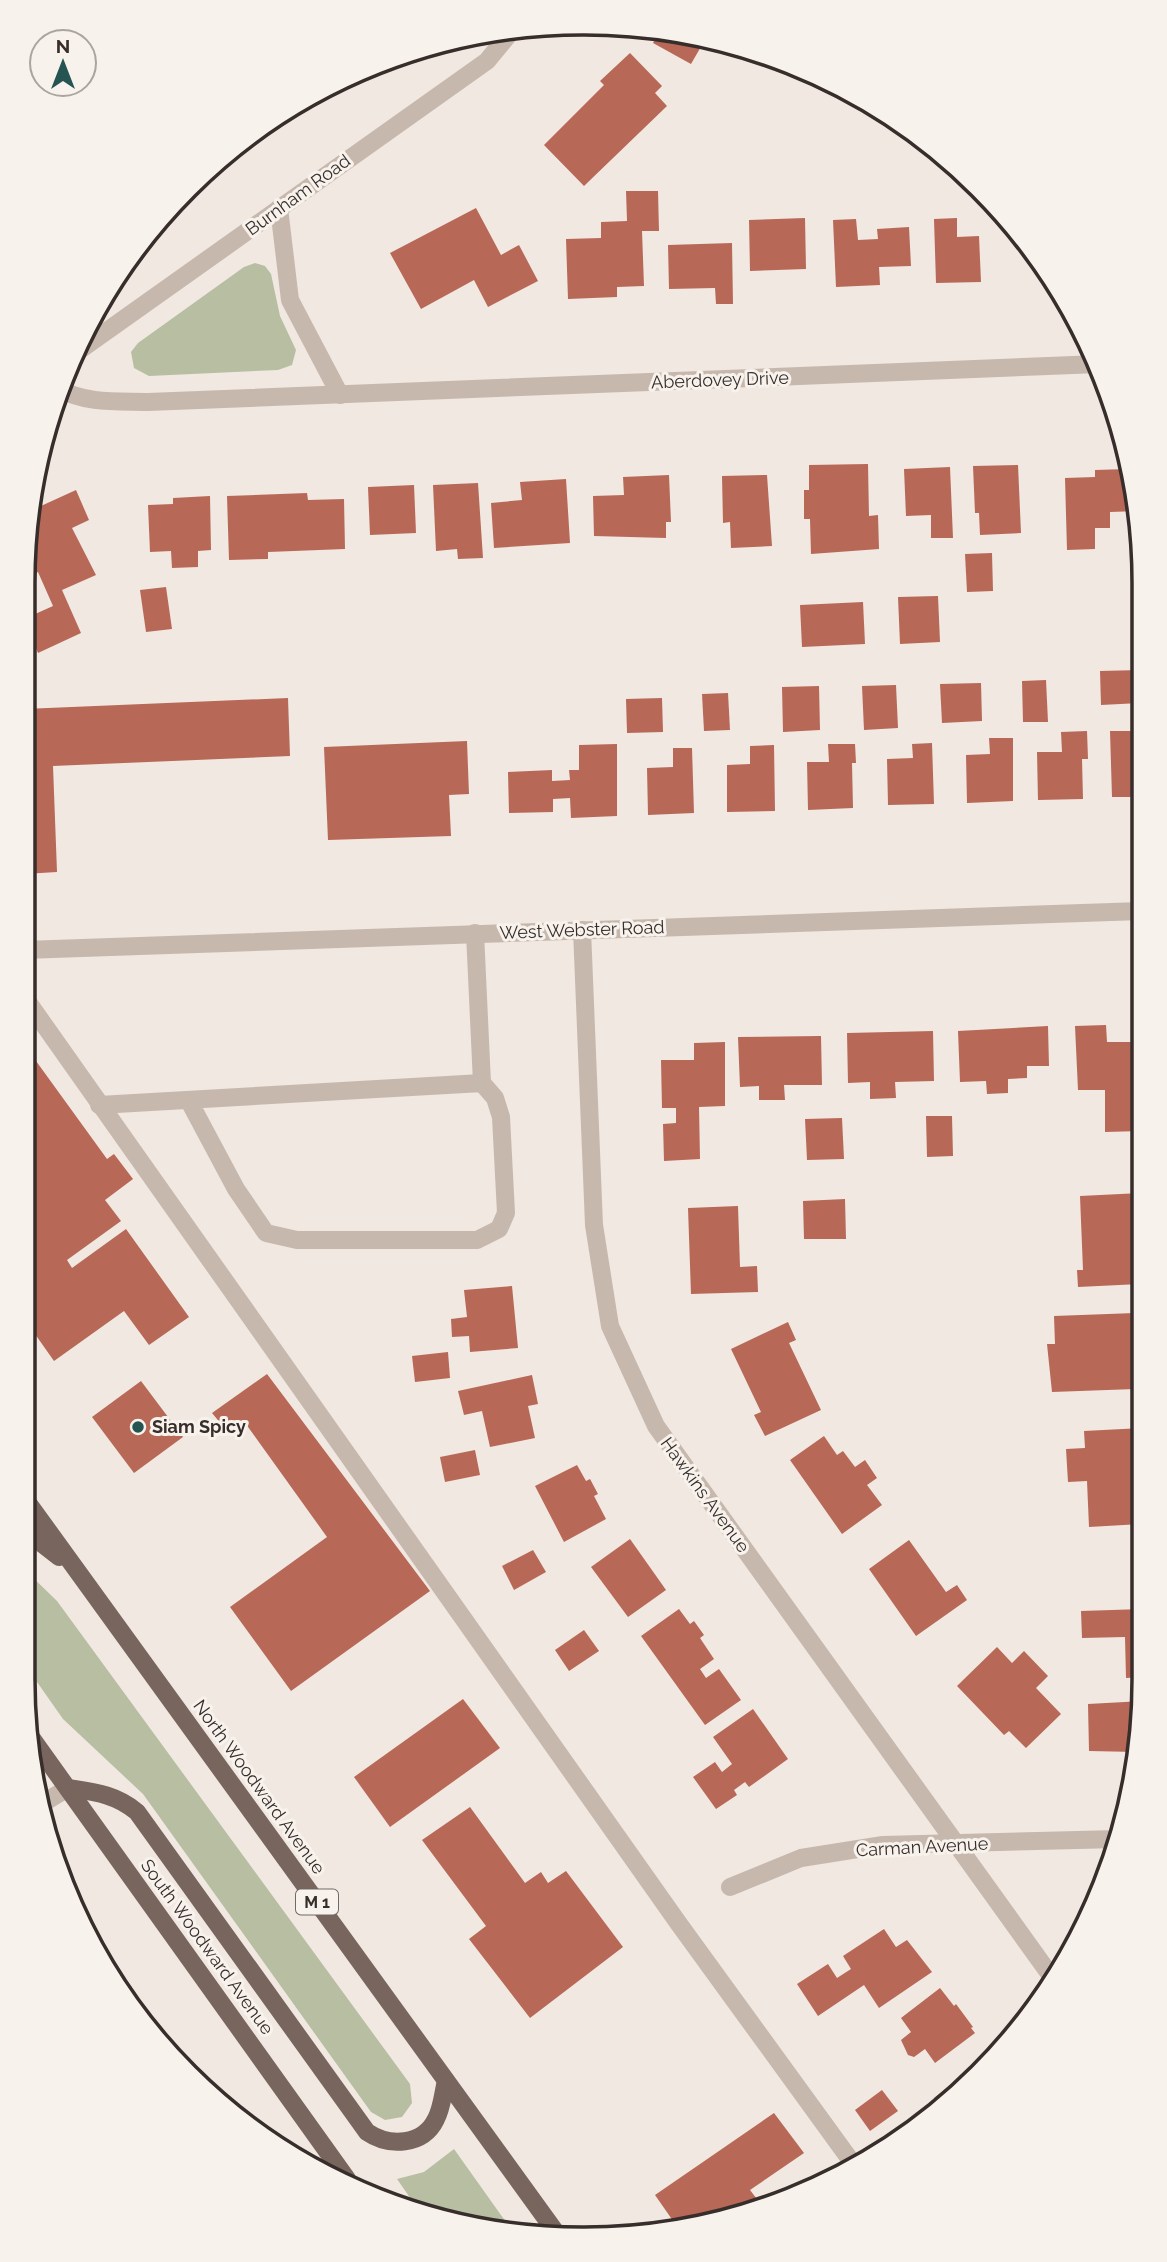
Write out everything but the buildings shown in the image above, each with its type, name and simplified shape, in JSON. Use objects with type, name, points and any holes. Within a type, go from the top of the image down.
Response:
[{"type":"main road","name":"North Woodward Avenue","points":[[35,1513],[240,1792],[551,2226]]},
{"type":"main road","points":[[35,1538],[73,1568]]},
{"type":"main road","name":"South Woodward Avenue","points":[[40,1750],[340,2170]]},
{"type":"main road","points":[[68,1788],[107,1794],[125,1801],[137,1812],[367,2132],[392,2142],[419,2136],[436,2120],[446,2081]]},
{"type":"street","name":"Burnham Road","points":[[92,342],[486,61],[503,42]]},
{"type":"street","points":[[279,208],[290,300],[340,395]]},
{"type":"street","name":"Aberdovey Drive","points":[[69,394],[104,401],[148,402],[1086,365]]},
{"type":"street","name":"West Webster Road","points":[[35,950],[1132,911]]},
{"type":"street","name":"Hawkins Avenue","points":[[582,930],[594,1225],[610,1326],[656,1426],[1048,1971]]},
{"type":"street","points":[[189,1101],[236,1189],[266,1233],[297,1240],[477,1240],[499,1230],[506,1213],[501,1118],[495,1098],[482,1083],[475,933]]},
{"type":"street","points":[[35,1012],[679,1924],[849,2158]]},
{"type":"street","points":[[99,1105],[482,1083]]},
{"type":"street","points":[[49,1799],[68,1788]]},
{"type":"street","name":"Carman Avenue","points":[[730,1888],[801,1858],[883,1845],[1107,1839]]},
{"type":"green space","points":[[255,263],[265,266],[271,274],[280,316],[296,350],[292,365],[278,370],[149,376],[134,368],[131,352],[138,343],[244,267]]},
{"type":"green space","points":[[35,1580],[57,1601],[410,2084],[412,2103],[402,2117],[385,2120],[371,2112],[143,1794],[63,1719],[35,1679]]},
{"type":"green space","points":[[454,2149],[505,2221],[411,2199],[397,2179],[424,2172]]},
{"type":"place","name":"Siam Spicy","points":[[138,1427]]}]
